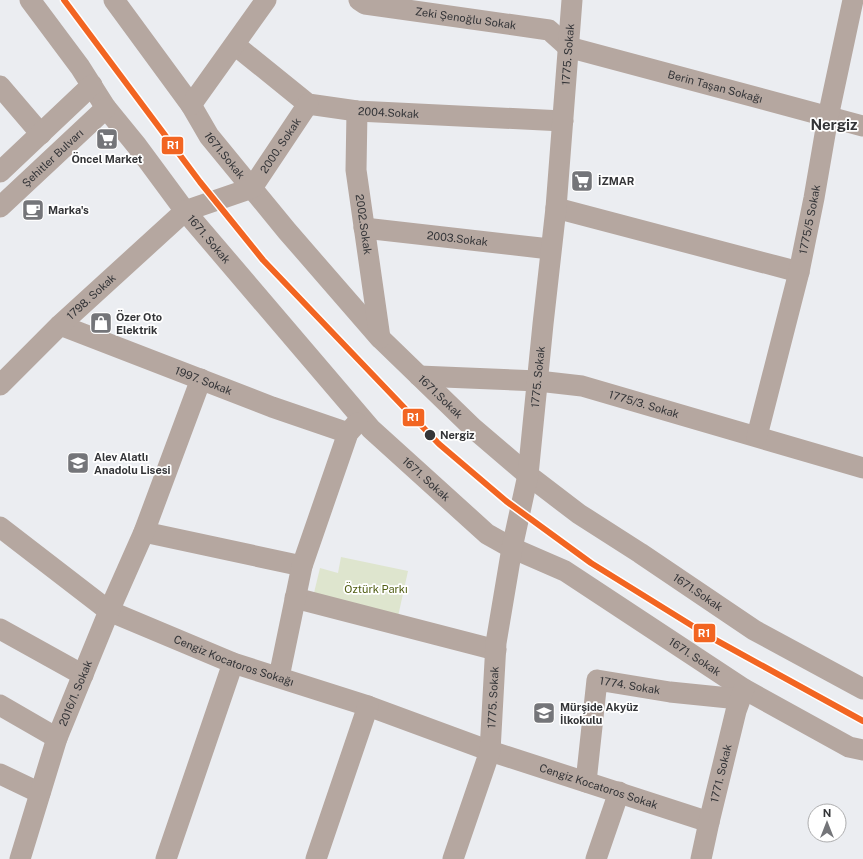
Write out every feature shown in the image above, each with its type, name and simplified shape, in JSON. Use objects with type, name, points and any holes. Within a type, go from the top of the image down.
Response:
[{"type":"street","points":[[0,172],[92,85],[30,0]]},
{"type":"street","name":"1671.Sokak","points":[[114,0],[191,105],[209,136],[287,231],[380,338],[470,424],[528,475],[579,514],[754,630],[863,689]]},
{"type":"street","points":[[191,105],[266,0]]},
{"type":"street","name":"Zeki Şenoğlu Sokak","points":[[359,0],[365,4],[549,30],[568,47]]},
{"type":"street","name":"1775. Sokak","points":[[453,859],[490,751],[496,650],[512,548],[528,475],[550,249],[556,208],[572,0]]},
{"type":"street","name":"1775/5 Sokak","points":[[757,436],[799,272],[814,198],[828,116],[853,0]]},
{"type":"street","points":[[235,45],[308,104]]},
{"type":"street","name":"Berin Taşan Sokağı","points":[[568,47],[863,126]]},
{"type":"street","name":"1671. Sokak","points":[[92,85],[106,108],[185,211],[355,426],[371,429],[487,534],[512,548],[565,571],[742,694],[849,747],[863,750]]},
{"type":"street","points":[[0,86],[41,134]]},
{"type":"street","name":"2004.Sokak","points":[[308,104],[357,111],[563,121]]},
{"type":"street","name":"2000. Sokak","points":[[252,188],[308,104]]},
{"type":"street","name":"Şehitler Bulvarı","points":[[0,207],[106,108]]},
{"type":"street","name":"2002.Sokak","points":[[357,111],[356,170],[380,338]]},
{"type":"street","points":[[185,211],[252,188]]},
{"type":"street","points":[[556,208],[799,272]]},
{"type":"street","name":"1798. Sokak","points":[[0,385],[60,325],[185,211]]},
{"type":"street","name":"2003.Sokak","points":[[364,228],[550,249]]},
{"type":"street","points":[[0,393],[58,334],[60,325]]},
{"type":"street","name":"1997. Sokak","points":[[60,325],[272,407],[355,426]]},
{"type":"street","name":"1775/3. Sokak","points":[[419,376],[538,381],[582,386],[863,468]]},
{"type":"street","name":"2016/1. Sokak","points":[[20,859],[57,738],[144,532],[201,379]]},
{"type":"street","points":[[279,677],[302,566],[355,426]]},
{"type":"street","name":"Cengiz Kocatoros Sokağı","points":[[0,527],[109,612],[233,662],[368,706],[490,751]]},
{"type":"street","points":[[144,532],[302,566]]},
{"type":"street","points":[[295,598],[496,650]]},
{"type":"street","points":[[0,629],[83,675]]},
{"type":"street","points":[[166,859],[233,662]]},
{"type":"street","name":"1774. Sokak","points":[[586,782],[598,680],[670,692],[742,694]]},
{"type":"street","name":"1771. Sokak","points":[[701,859],[708,822],[742,694]]},
{"type":"street","points":[[0,705],[57,738]]},
{"type":"street","points":[[316,859],[368,706]]},
{"type":"street","name":"Cengiz Kocatoros Sokak","points":[[490,751],[708,822]]},
{"type":"street","points":[[0,774],[40,793]]},
{"type":"street","points":[[596,859],[619,792]]},
{"type":"green space","name":"Öztürk Parkı","points":[[341,557],[408,571],[397,621],[313,597],[320,568],[338,573]]},
{"type":"transit line","name":"R1","points":[[64,0],[200,182],[263,260],[439,444],[506,501],[591,563],[712,638],[863,721]]},
{"type":"place","name":"Öncel Market","points":[[107,139]]},
{"type":"place","name":"İZMAR","points":[[582,181]]},
{"type":"place","name":"Marka's","points":[[33,210]]},
{"type":"place","name":"Özer Oto Elektrik","points":[[101,323]]},
{"type":"place","name":"Nergiz","points":[[430,435]]},
{"type":"place","name":"Alev Alatlı Anadolu Lisesi","points":[[78,463]]},
{"type":"place","name":"Mürşide Akyüz İlkokulu","points":[[544,713]]},
{"type":"district","name":"Nergiz","points":[[834,124]]}]
